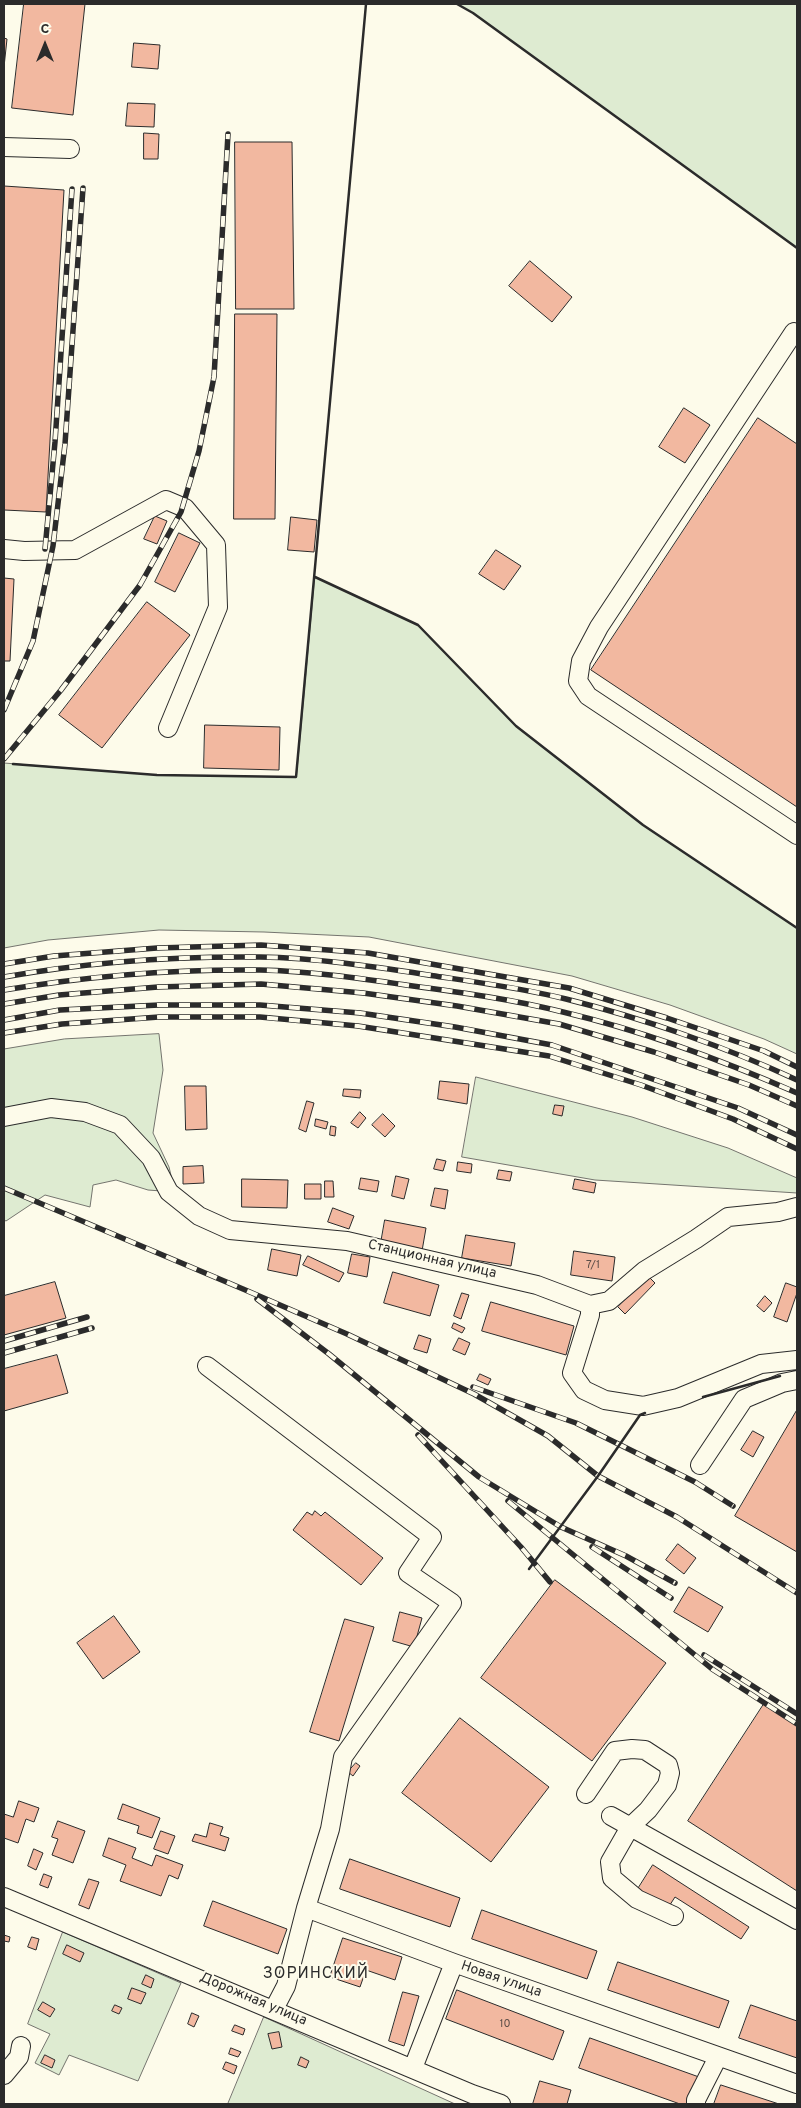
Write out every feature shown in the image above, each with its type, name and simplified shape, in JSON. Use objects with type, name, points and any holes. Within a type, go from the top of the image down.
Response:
[{"type":"street","points":[[4,147],[70,149]]},
{"type":"street","points":[[794,332],[599,627],[581,661],[578,681],[588,696],[797,835]]},
{"type":"street","points":[[4,549],[24,551],[75,550],[166,500],[186,508],[216,545],[218,606],[168,728]]},
{"type":"street","name":"Станционная улица","points":[[4,1116],[51,1108],[85,1112],[120,1125],[151,1158],[169,1192],[199,1216],[230,1230],[347,1241],[537,1284],[590,1305]]},
{"type":"street","points":[[797,1207],[778,1212],[728,1217],[696,1239],[644,1270],[609,1301],[590,1305],[590,1315],[572,1373],[584,1390],[606,1400],[643,1406],[678,1398],[761,1364],[797,1360]]},
{"type":"street","points":[[207,1366],[432,1537],[408,1573],[452,1603],[344,1757],[330,1829],[306,1908],[286,1986],[274,2009]]},
{"type":"street","points":[[700,1465],[744,1399],[782,1383],[797,1380]]},
{"type":"street","points":[[586,1794],[615,1751],[645,1750],[668,1766],[670,1773],[668,1785],[648,1810],[630,1827],[610,1862],[612,1878],[637,1899],[674,1916]]},
{"type":"street","points":[[612,1816],[797,1920]]},
{"type":"street","name":"Дорожная улица","points":[[4,1897],[501,2104]]},
{"type":"street","name":"Новая улица","points":[[306,1908],[454,1963],[797,2084]]},
{"type":"street","points":[[412,2068],[454,1963]]},
{"type":"street","points":[[4,2075],[19,2058],[21,2046]]},
{"type":"street","points":[[696,2104],[696,2100],[718,2057]]},
{"type":"green space","points":[[457,4],[797,4],[797,248],[473,13]]},
{"type":"green space","points":[[315,577],[418,625],[516,726],[643,825],[797,928],[797,1054],[764,1039],[670,1005],[572,976],[369,937],[159,930],[48,940],[4,948],[4,763],[157,775],[296,777]]},
{"type":"green space","points":[[159,1034],[163,1070],[153,1133],[169,1167],[175,1192],[148,1190],[116,1180],[93,1185],[90,1207],[45,1195],[6,1221],[4,1220],[4,1049],[64,1039]]},
{"type":"green space","points":[[476,1077],[632,1117],[728,1148],[797,1178],[797,1193],[595,1180],[462,1157]]},
{"type":"green space","points":[[63,1932],[181,1983],[138,2081],[69,2055],[59,2075],[35,2063],[50,2034],[28,2024]]},
{"type":"green space","points":[[264,2017],[455,2104],[228,2104]]},
{"type":"building","points":[[24,4],[85,4],[73,115],[12,108]]},
{"type":"building","points":[[4,38],[7,39],[4,67]]},
{"type":"building","points":[[134,43],[160,45],[158,69],[132,67]]},
{"type":"building","points":[[128,103],[155,104],[154,127],[126,126]]},
{"type":"building","points":[[144,133],[159,134],[158,159],[144,159]]},
{"type":"building","points":[[235,142],[292,142],[294,309],[236,309]]},
{"type":"building","points":[[4,186],[64,190],[46,512],[4,510]]},
{"type":"building","points":[[530,261],[572,297],[552,322],[509,286]]},
{"type":"building","points":[[235,314],[277,314],[275,519],[234,519]]},
{"type":"building","points":[[684,408],[710,425],[685,463],[659,447]]},
{"type":"building","points":[[758,418],[797,444],[797,807],[591,670]]},
{"type":"building","points":[[155,516],[167,521],[157,544],[144,539]]},
{"type":"building","points":[[291,517],[317,520],[314,552],[288,550]]},
{"type":"building","points":[[179,533],[200,543],[175,592],[155,582]]},
{"type":"building","points":[[496,550],[521,566],[504,590],[479,574]]},
{"type":"building","points":[[4,578],[14,579],[10,661],[4,661]]},
{"type":"building","points":[[147,602],[190,635],[102,748],[59,715]]},
{"type":"building","points":[[205,725],[280,727],[279,770],[204,768]]},
{"type":"building","points":[[440,1081],[469,1084],[467,1104],[438,1099]]},
{"type":"building","points":[[185,1086],[206,1086],[207,1129],[186,1130]]},
{"type":"building","points":[[344,1089],[361,1090],[360,1098],[343,1096]]},
{"type":"building","points":[[307,1101],[314,1103],[306,1132],[299,1129]]},
{"type":"building","points":[[555,1105],[564,1106],[562,1116],[553,1114]]},
{"type":"building","points":[[360,1112],[366,1118],[358,1128],[351,1123]]},
{"type":"building","points":[[383,1114],[395,1126],[385,1137],[372,1125]]},
{"type":"building","points":[[316,1119],[328,1122],[326,1129],[315,1126]]},
{"type":"building","points":[[331,1126],[336,1127],[335,1136],[330,1135]]},
{"type":"building","points":[[437,1159],[446,1161],[443,1171],[434,1169]]},
{"type":"building","points":[[458,1162],[472,1164],[471,1173],[457,1171]]},
{"type":"building","points":[[203,1166],[204,1183],[183,1184],[183,1167]]},
{"type":"building","points":[[499,1170],[512,1172],[510,1181],[497,1179]]},
{"type":"building","points":[[396,1176],[409,1179],[404,1199],[392,1196]]},
{"type":"building","points":[[361,1178],[379,1181],[377,1192],[359,1189]]},
{"type":"building","points":[[242,1179],[288,1180],[287,1208],[242,1207]]},
{"type":"building","points":[[575,1179],[596,1183],[594,1193],[573,1189]]},
{"type":"building","points":[[325,1181],[333,1181],[334,1197],[325,1197]]},
{"type":"building","points":[[305,1184],[321,1184],[321,1199],[305,1199]]},
{"type":"building","points":[[435,1188],[448,1190],[445,1209],[431,1206]]},
{"type":"building","points":[[333,1208],[354,1216],[349,1229],[328,1222]]},
{"type":"building","points":[[385,1220],[426,1228],[422,1251],[381,1243]]},
{"type":"building","points":[[466,1235],[515,1243],[511,1266],[462,1258]]},
{"type":"building","points":[[272,1249],[301,1255],[297,1276],[268,1270]]},
{"type":"building","points":[[574,1251],[615,1257],[612,1281],[571,1275]]},
{"type":"building","points":[[352,1254],[370,1257],[367,1277],[348,1273]]},
{"type":"building","points":[[308,1256],[344,1273],[339,1282],[303,1265]]},
{"type":"building","points":[[393,1272],[439,1285],[430,1316],[384,1303]]},
{"type":"building","points":[[648,1276],[655,1283],[625,1314],[618,1307]]},
{"type":"building","points":[[55,1282],[66,1318],[4,1335],[4,1296]]},
{"type":"building","points":[[786,1283],[797,1287],[797,1293],[787,1322],[774,1317]]},
{"type":"building","points":[[462,1293],[469,1295],[461,1319],[454,1316]]},
{"type":"building","points":[[765,1296],[772,1303],[764,1312],[757,1306]]},
{"type":"building","points":[[491,1302],[574,1326],[566,1355],[482,1331]]},
{"type":"building","points":[[454,1323],[465,1328],[462,1333],[452,1328]]},
{"type":"building","points":[[419,1335],[431,1339],[427,1353],[414,1349]]},
{"type":"building","points":[[459,1338],[470,1343],[465,1355],[453,1350]]},
{"type":"building","points":[[57,1355],[68,1393],[4,1411],[4,1369]]},
{"type":"building","points":[[480,1374],[491,1379],[488,1385],[477,1380]]},
{"type":"building","points":[[797,1410],[797,1552],[735,1516]]},
{"type":"building","points":[[753,1431],[764,1437],[753,1457],[741,1450]]},
{"type":"building","points":[[315,1511],[321,1516],[325,1512],[383,1558],[361,1585],[293,1530],[307,1512],[312,1515]]},
{"type":"building","points":[[678,1544],[696,1558],[684,1574],[666,1560]]},
{"type":"building","points":[[555,1580],[666,1663],[592,1761],[481,1678]]},
{"type":"building","points":[[689,1587],[723,1607],[708,1632],[674,1612]]},
{"type":"building","points":[[400,1612],[422,1618],[414,1647],[393,1641]]},
{"type":"building","points":[[114,1616],[140,1652],[103,1679],[77,1643]]},
{"type":"building","points":[[345,1619],[374,1627],[339,1741],[310,1732]]},
{"type":"building","points":[[764,1704],[797,1725],[797,1891],[688,1821]]},
{"type":"building","points":[[460,1718],[549,1787],[491,1862],[402,1793]]},
{"type":"building","points":[[356,1763],[360,1766],[353,1776],[348,1772]]},
{"type":"building","points":[[19,1801],[39,1808],[34,1822],[26,1819],[18,1843],[4,1838],[4,1814],[13,1817]]},
{"type":"building","points":[[123,1804],[160,1818],[152,1838],[137,1833],[139,1826],[118,1819]]},
{"type":"building","points":[[58,1821],[85,1831],[73,1863],[52,1855],[58,1839],[52,1837]]},
{"type":"building","points":[[210,1823],[223,1827],[220,1835],[229,1838],[225,1851],[192,1841],[195,1834],[206,1837]]},
{"type":"building","points":[[161,1831],[175,1836],[168,1854],[154,1849]]},
{"type":"building","points":[[109,1838],[136,1848],[132,1858],[152,1866],[156,1855],[183,1865],[178,1879],[169,1875],[161,1896],[120,1881],[126,1865],[103,1856]]},
{"type":"building","points":[[34,1849],[43,1853],[36,1870],[28,1866]]},
{"type":"building","points":[[350,1859],[460,1898],[450,1927],[340,1889]]},
{"type":"building","points":[[653,1865],[749,1927],[741,1939],[675,1897],[666,1911],[636,1892]]},
{"type":"building","points":[[44,1874],[52,1877],[48,1888],[40,1885]]},
{"type":"building","points":[[89,1879],[99,1882],[89,1909],[79,1905]]},
{"type":"building","points":[[213,1901],[287,1929],[278,1954],[204,1926]]},
{"type":"building","points":[[482,1910],[597,1951],[587,1979],[472,1939]]},
{"type":"building","points":[[4,1935],[10,1937],[9,1942],[4,1941]]},
{"type":"building","points":[[32,1937],[39,1939],[36,1950],[28,1947]]},
{"type":"building","points":[[343,1938],[402,1957],[395,1980],[366,1970],[360,1987],[330,1977]]},
{"type":"building","points":[[67,1945],[84,1953],[80,1962],[63,1954]]},
{"type":"building","points":[[618,1962],[729,2001],[719,2028],[608,1990]]},
{"type":"building","points":[[146,1975],[154,1979],[151,1988],[142,1984]]},
{"type":"building","points":[[132,1988],[146,1993],[141,2004],[128,1999]]},
{"type":"building","points":[[457,1990],[564,2031],[553,2060],[446,2019]]},
{"type":"building","points":[[403,1992],[419,1996],[404,2046],[389,2041]]},
{"type":"building","points":[[43,2002],[55,2009],[50,2017],[38,2010]]},
{"type":"building","points":[[115,2005],[122,2008],[119,2014],[112,2011]]},
{"type":"building","points":[[751,2005],[797,2021],[797,2058],[739,2038]]},
{"type":"building","points":[[192,2013],[199,2016],[194,2027],[188,2024]]},
{"type":"building","points":[[235,2025],[245,2029],[243,2035],[232,2031]]},
{"type":"building","points":[[279,2032],[282,2047],[272,2049],[268,2034]]},
{"type":"building","points":[[590,2038],[699,2077],[690,2104],[680,2104],[579,2068]]},
{"type":"building","points":[[231,2048],[241,2052],[238,2057],[229,2054]]},
{"type":"building","points":[[45,2055],[55,2060],[52,2068],[41,2063]]},
{"type":"building","points":[[301,2057],[309,2061],[306,2068],[298,2065]]},
{"type":"building","points":[[226,2062],[237,2066],[234,2074],[223,2069]]},
{"type":"building","points":[[540,2081],[571,2090],[567,2104],[533,2104]]},
{"type":"building","points":[[721,2085],[779,2104],[714,2104]]},
{"type":"railway","points":[[4,759],[61,690],[140,585],[181,512],[199,451],[214,377],[228,134]]},
{"type":"railway","points":[[4,710],[33,641],[53,546],[65,444],[83,188]]},
{"type":"railway","points":[[45,549],[55,442],[72,189]]},
{"type":"railway","points":[[4,964],[54,956],[157,948],[261,945],[368,953],[569,988],[667,1018],[764,1051],[797,1067]]},
{"type":"railway","points":[[4,977],[67,967],[131,961],[196,958],[260,957],[306,959],[351,964],[504,986],[566,999],[683,1034],[742,1056],[797,1080]]},
{"type":"railway","points":[[4,990],[99,977],[163,972],[260,970],[351,977],[465,993],[543,1007],[593,1020],[682,1047],[797,1093]]},
{"type":"railway","points":[[4,1004],[59,995],[158,987],[261,984],[363,993],[457,1006],[559,1024],[654,1052],[749,1085],[797,1106]]},
{"type":"railway","points":[[4,1020],[60,1010],[159,1005],[260,1005],[360,1013],[455,1027],[552,1045],[738,1108],[797,1135]]},
{"type":"railway","points":[[4,1033],[62,1024],[159,1017],[260,1017],[358,1026],[549,1056],[641,1085],[733,1119],[797,1149]]},
{"type":"railway","points":[[4,1188],[347,1334],[474,1394],[548,1436],[598,1476],[677,1517],[797,1593]]},
{"type":"railway","points":[[257,1299],[329,1354],[479,1477],[561,1527],[626,1556],[675,1583]]},
{"type":"railway","points":[[4,1341],[87,1317]]},
{"type":"railway","points":[[4,1353],[92,1328]]},
{"type":"railway","points":[[473,1387],[576,1423],[695,1482],[733,1506]]},
{"type":"railway","points":[[418,1435],[521,1547],[550,1582]]},
{"type":"railway","points":[[508,1501],[712,1669],[797,1724]]},
{"type":"railway","points":[[592,1547],[671,1598]]},
{"type":"railway","points":[[704,1655],[797,1714]]},
{"type":"wall","points":[[13,764],[157,775],[296,777],[366,4]]},
{"type":"wall","points":[[457,4],[473,13],[797,248]]},
{"type":"wall","points":[[315,577],[418,625],[516,726],[643,825],[797,928]]},
{"type":"wall","points":[[703,1397],[780,1376]]},
{"type":"wall","points":[[529,1569],[598,1476],[640,1415],[645,1413]]},
{"type":"district","name":"ЗОРИНСКИЙ","points":[[316,1975]]}]
